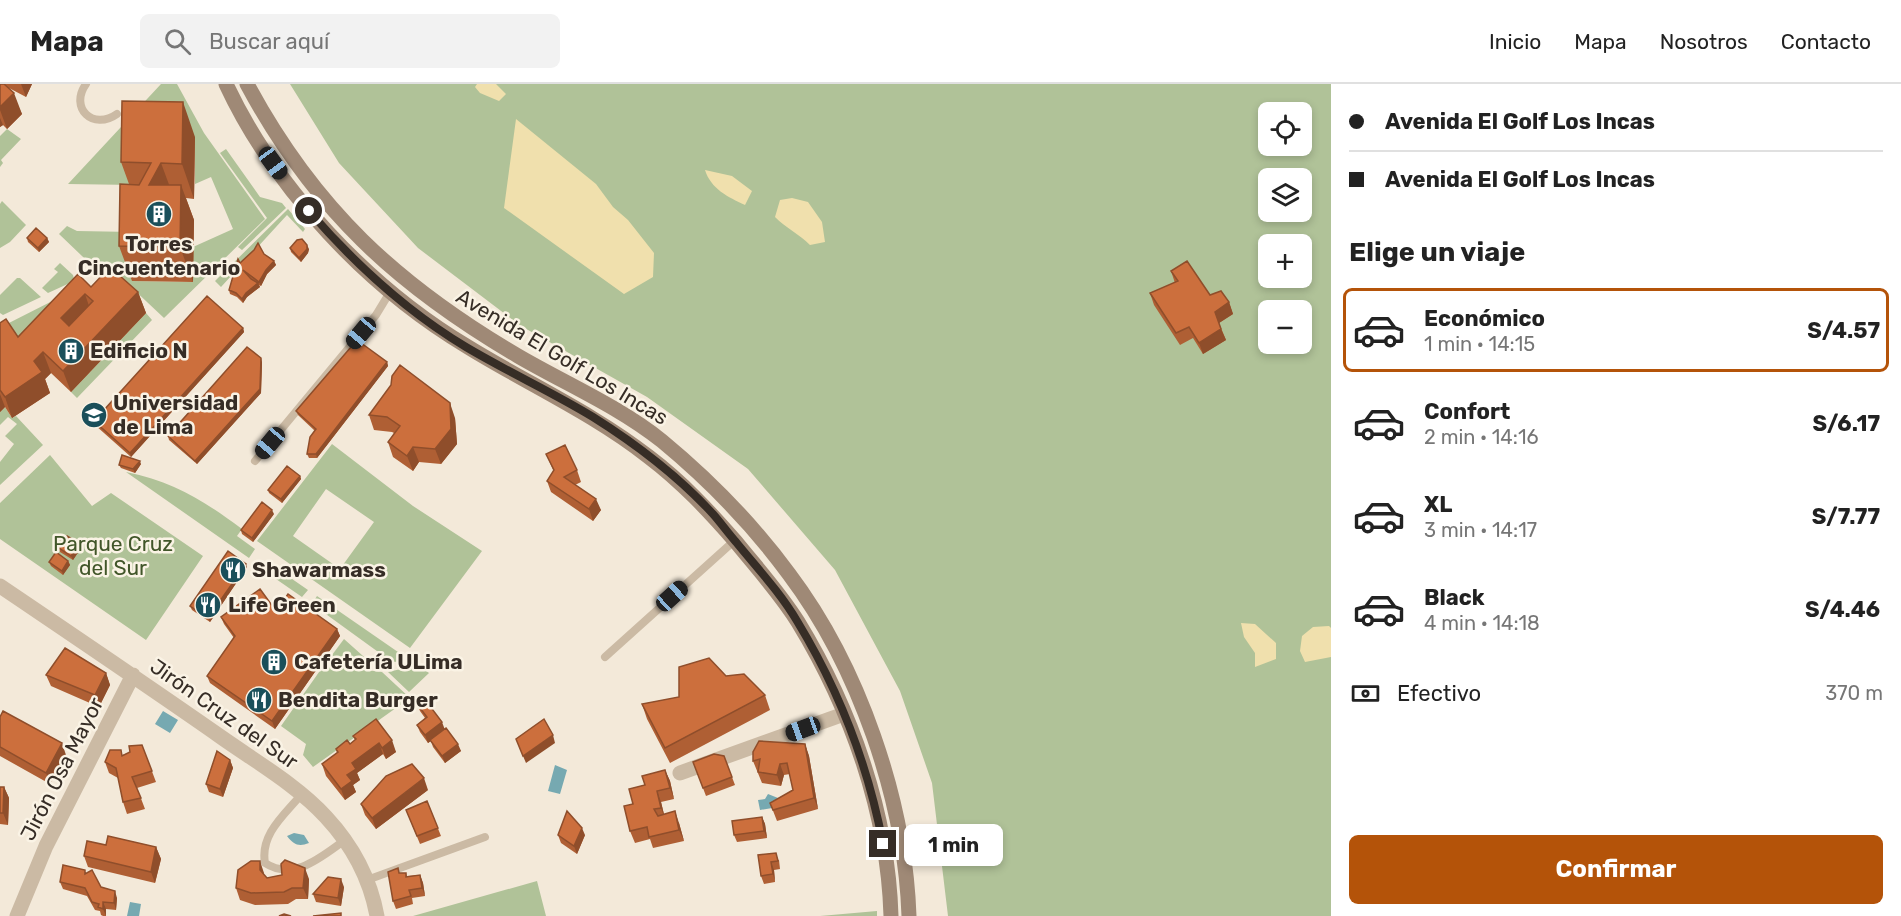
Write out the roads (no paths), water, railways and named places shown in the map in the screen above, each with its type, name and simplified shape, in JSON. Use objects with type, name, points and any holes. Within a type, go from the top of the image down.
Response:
[{"type":"street","name":"Avenida El Golf Los Incas","points":[[226,84],[273,163],[296,196],[356,262],[425,320],[465,346],[593,417],[648,456],[681,483],[713,514],[769,581],[797,620],[829,679],[866,774],[883,844],[891,916]]},
{"type":"street","name":"Avenida El Golf Los Incas","points":[[247,84],[263,114],[311,185],[368,247],[438,306],[521,358],[603,401],[661,440],[726,501],[789,574],[812,608],[846,670],[884,767],[896,812],[909,916]]},
{"type":"street","name":"Jirón Cruz del Sur","points":[[0,586],[133,675],[301,795],[324,815],[357,857],[368,880],[377,916]]},
{"type":"street","name":"Jirón Osa Mayor","points":[[17,916],[46,846],[133,675]]},
{"type":"street","points":[[680,773],[844,714]]},
{"type":"lane","points":[[86,84],[81,91],[80,106],[89,117],[104,121],[117,114]]},
{"type":"lane","points":[[255,461],[376,315],[390,292]]},
{"type":"lane","points":[[605,657],[734,541]]},
{"type":"lane","points":[[301,795],[266,839],[263,851],[265,863],[273,868],[284,870],[302,868],[318,861],[345,840]]},
{"type":"lane","points":[[368,880],[485,837]]},
{"type":"water","points":[[163,711],[178,720],[170,733],[155,724]]},
{"type":"water","points":[[555,765],[567,770],[560,794],[548,791]]},
{"type":"water","points":[[768,794],[778,798],[778,807],[760,810],[758,800],[765,799]]},
{"type":"water","points":[[294,833],[304,835],[309,843],[299,845],[294,843],[287,836]]},
{"type":"water","points":[[130,902],[141,904],[139,916],[127,916]]},
{"type":"place","name":"Torres Cincuentenario","points":[[159,214]]},
{"type":"place","name":"Edificio N","points":[[71,351]]},
{"type":"place","name":"Universidad de Lima","points":[[94,415]]},
{"type":"place","name":"Shawarmass","points":[[233,570]]},
{"type":"place","name":"Life Green","points":[[208,605]]},
{"type":"place","name":"Cafetería ULima","points":[[274,662]]},
{"type":"place","name":"Bendita Burger","points":[[259,700]]},
{"type":"park label","name":"Parque Cruz del Sur","points":[[113,556]]}]
